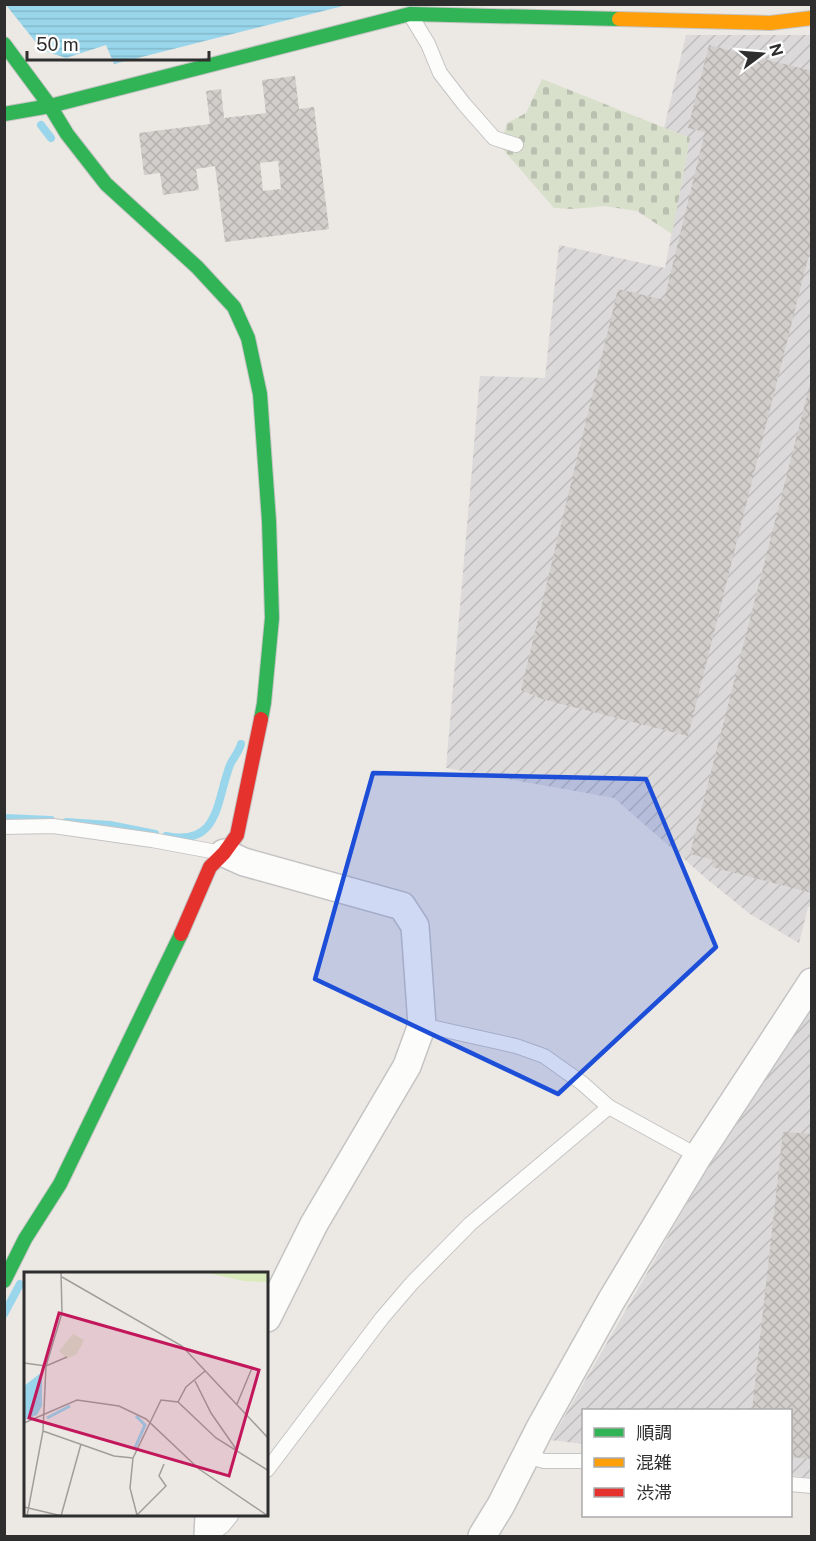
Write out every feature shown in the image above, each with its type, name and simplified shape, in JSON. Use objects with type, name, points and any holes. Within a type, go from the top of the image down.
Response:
[{"type":"street","points":[[4,114],[50,106],[409,9],[770,23],[812,18]]},
{"type":"street","points":[[4,44],[50,106],[67,134],[106,184],[197,267],[234,307],[248,338],[260,394],[269,521],[272,618],[264,702],[237,835],[210,867],[177,944],[60,1184],[25,1239],[4,1281]]},
{"type":"street","points":[[224,853],[244,862],[402,906],[415,926],[422,1025],[407,1066],[314,1224],[268,1316]]},
{"type":"street","points":[[482,1536],[611,1301],[698,1156],[812,982]]},
{"type":"street","points":[[208,1536],[209,1517]]},
{"type":"lane","points":[[409,9],[428,44],[440,73],[464,104],[494,138],[516,145]]},
{"type":"lane","points":[[4,827],[53,826],[224,853]]},
{"type":"lane","points":[[422,1025],[516,1046],[544,1056],[582,1083],[609,1107],[698,1156]]},
{"type":"lane","points":[[268,1469],[382,1318],[412,1283],[470,1224],[609,1107]]},
{"type":"lane","points":[[526,1456],[544,1461],[582,1461]]},
{"type":"lane","points":[[792,1484],[812,1486]]},
{"type":"lane","points":[[208,1536],[223,1526],[230,1517]]},
{"type":"highlighted area","points":[[373,773],[646,779],[716,947],[558,1094],[315,979]]},
{"type":"shaded area","points":[[686,35],[811,35],[812,907],[808,907],[799,943],[750,914],[614,798],[446,768],[480,376],[545,378],[559,245],[665,268],[690,138],[664,128]]},
{"type":"shaded area","points":[[811,1003],[811,1478],[792,1475],[792,1409],[582,1409],[582,1444],[551,1440],[734,1122]]},
{"type":"green space","points":[[542,79],[690,138],[672,234],[637,211],[604,206],[554,208],[500,146],[507,123],[526,113]]},
{"type":"water","points":[[6,5],[347,5],[114,64],[106,45],[66,58],[42,50]]},
{"type":"building","points":[[709,45],[812,71],[812,242],[688,736],[542,699],[521,690],[618,289],[664,300],[705,132],[688,128]]},
{"type":"building","points":[[295,76],[299,109],[314,107],[329,229],[225,242],[215,166],[196,169],[199,190],[163,195],[160,173],[144,175],[139,133],[210,124],[206,91],[221,89],[224,118],[266,113],[262,80]],"holes":[[[278,161],[281,189],[263,191],[260,163]]]},
{"type":"building","points":[[811,380],[812,893],[712,867],[714,860],[690,854]]},
{"type":"building","points":[[783,1132],[812,1134],[812,1459],[792,1457],[792,1409],[752,1409]]},
{"type":"waterway","points":[[41,125],[51,138]]},
{"type":"waterway","points":[[166,836],[184,838],[197,835],[206,828],[213,818],[230,765],[241,744]]},
{"type":"waterway","points":[[4,818],[51,820]]},
{"type":"waterway","points":[[66,822],[110,825],[155,834]]},
{"type":"waterway","points":[[4,1314],[20,1284]]},
{"type":"traffic: fast","points":[[4,114],[50,106],[410,14],[619,19]]},
{"type":"traffic: fast","points":[[4,44],[50,106],[67,134],[106,184],[197,267],[234,307],[248,338],[260,394],[269,521],[272,618],[261,719]]},
{"type":"traffic: fast","points":[[4,1281],[25,1239],[60,1184],[181,934]]},
{"type":"traffic: slow","points":[[619,19],[770,23],[812,18]]},
{"type":"traffic: jam","points":[[181,934],[210,867],[237,835],[261,719]]}]
